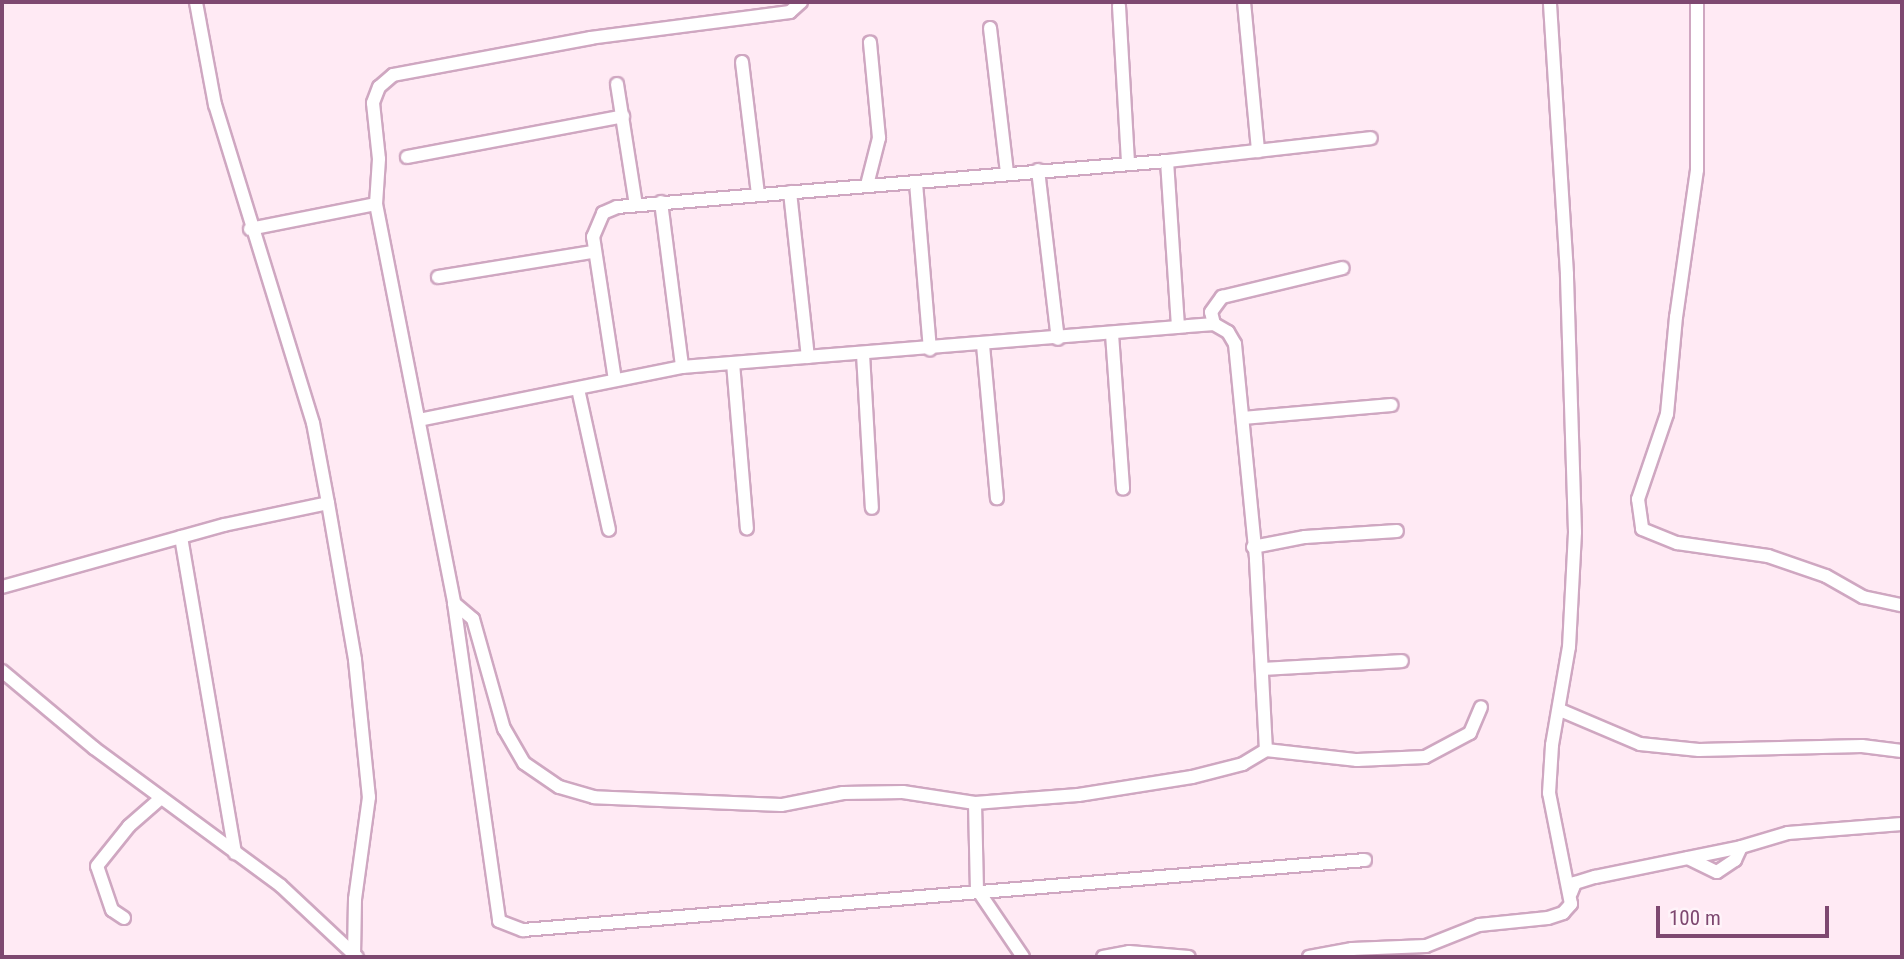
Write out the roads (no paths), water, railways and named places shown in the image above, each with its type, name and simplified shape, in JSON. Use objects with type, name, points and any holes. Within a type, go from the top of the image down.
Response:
[{"type":"street","points":[[196,2],[215,105],[250,229],[313,423],[355,660],[369,797],[355,900],[355,956]]},
{"type":"street","points":[[801,2],[790,12],[591,38],[393,75],[379,87],[373,103],[379,159],[376,204],[454,603],[499,921],[511,928],[844,905],[977,890],[1135,882],[1365,860]]},
{"type":"street","points":[[1244,2],[1258,151]]},
{"type":"street","points":[[1310,957],[1352,949],[1426,946],[1479,925],[1548,918],[1563,913],[1571,904],[1571,893],[1549,793],[1552,745],[1569,647],[1575,532],[1567,274],[1550,2]]},
{"type":"street","points":[[1697,2],[1697,170],[1675,317],[1675,364],[1667,414],[1638,499],[1642,529],[1677,543],[1768,556],[1826,576],[1863,597],[1902,605]]},
{"type":"street","points":[[1119,6],[1128,163]]},
{"type":"street","points":[[990,28],[1007,173]]},
{"type":"street","points":[[867,185],[879,138],[870,42]]},
{"type":"street","points":[[743,62],[758,194]]},
{"type":"street","points":[[617,84],[636,205]]},
{"type":"street","points":[[407,157],[623,116]]},
{"type":"street","points":[[615,380],[593,252],[595,223],[603,213],[661,202],[916,183],[1371,138]]},
{"type":"street","points":[[1167,160],[1178,327]]},
{"type":"street","points":[[1038,170],[1058,339]]},
{"type":"street","points":[[916,183],[930,349]]},
{"type":"street","points":[[790,191],[808,357]]},
{"type":"street","points":[[661,202],[681,367]]},
{"type":"street","points":[[250,229],[376,204]]},
{"type":"street","points":[[438,277],[593,252]]},
{"type":"street","points":[[1214,324],[1211,312],[1222,297],[1343,268]]},
{"type":"street","points":[[419,419],[681,367],[984,345],[1214,324],[1228,332],[1235,344],[1264,669],[1266,750]]},
{"type":"street","points":[[1112,334],[1123,489]]},
{"type":"street","points":[[984,345],[997,498]]},
{"type":"street","points":[[863,354],[872,508]]},
{"type":"street","points":[[733,363],[747,528]]},
{"type":"street","points":[[578,389],[609,530]]},
{"type":"street","points":[[1243,418],[1391,405]]},
{"type":"street","points":[[2,587],[181,537],[328,503]]},
{"type":"street","points":[[1253,547],[1305,537],[1397,531]]},
{"type":"street","points":[[181,537],[235,853]]},
{"type":"street","points":[[454,603],[473,619],[504,729],[524,763],[559,787],[594,797],[781,805],[843,793],[903,792],[975,803],[1078,795],[1192,777],[1243,764],[1266,750],[1357,760],[1425,757],[1470,733],[1480,707]]},
{"type":"street","points":[[1264,669],[1402,661]]},
{"type":"street","points":[[2,671],[160,799],[281,886],[355,956]]},
{"type":"street","points":[[1560,710],[1640,744],[1699,750],[1862,746],[1902,751]]},
{"type":"street","points":[[124,918],[112,911],[97,866],[129,826],[160,799]]},
{"type":"street","points":[[975,803],[977,890],[1023,957]]},
{"type":"street","points":[[1571,893],[1575,883],[1741,847],[1788,832],[1901,825]]},
{"type":"street","points":[[1688,858],[1705,870],[1717,872],[1735,860],[1741,847]]},
{"type":"street","points":[[1103,957],[1129,952],[1189,957]]}]
